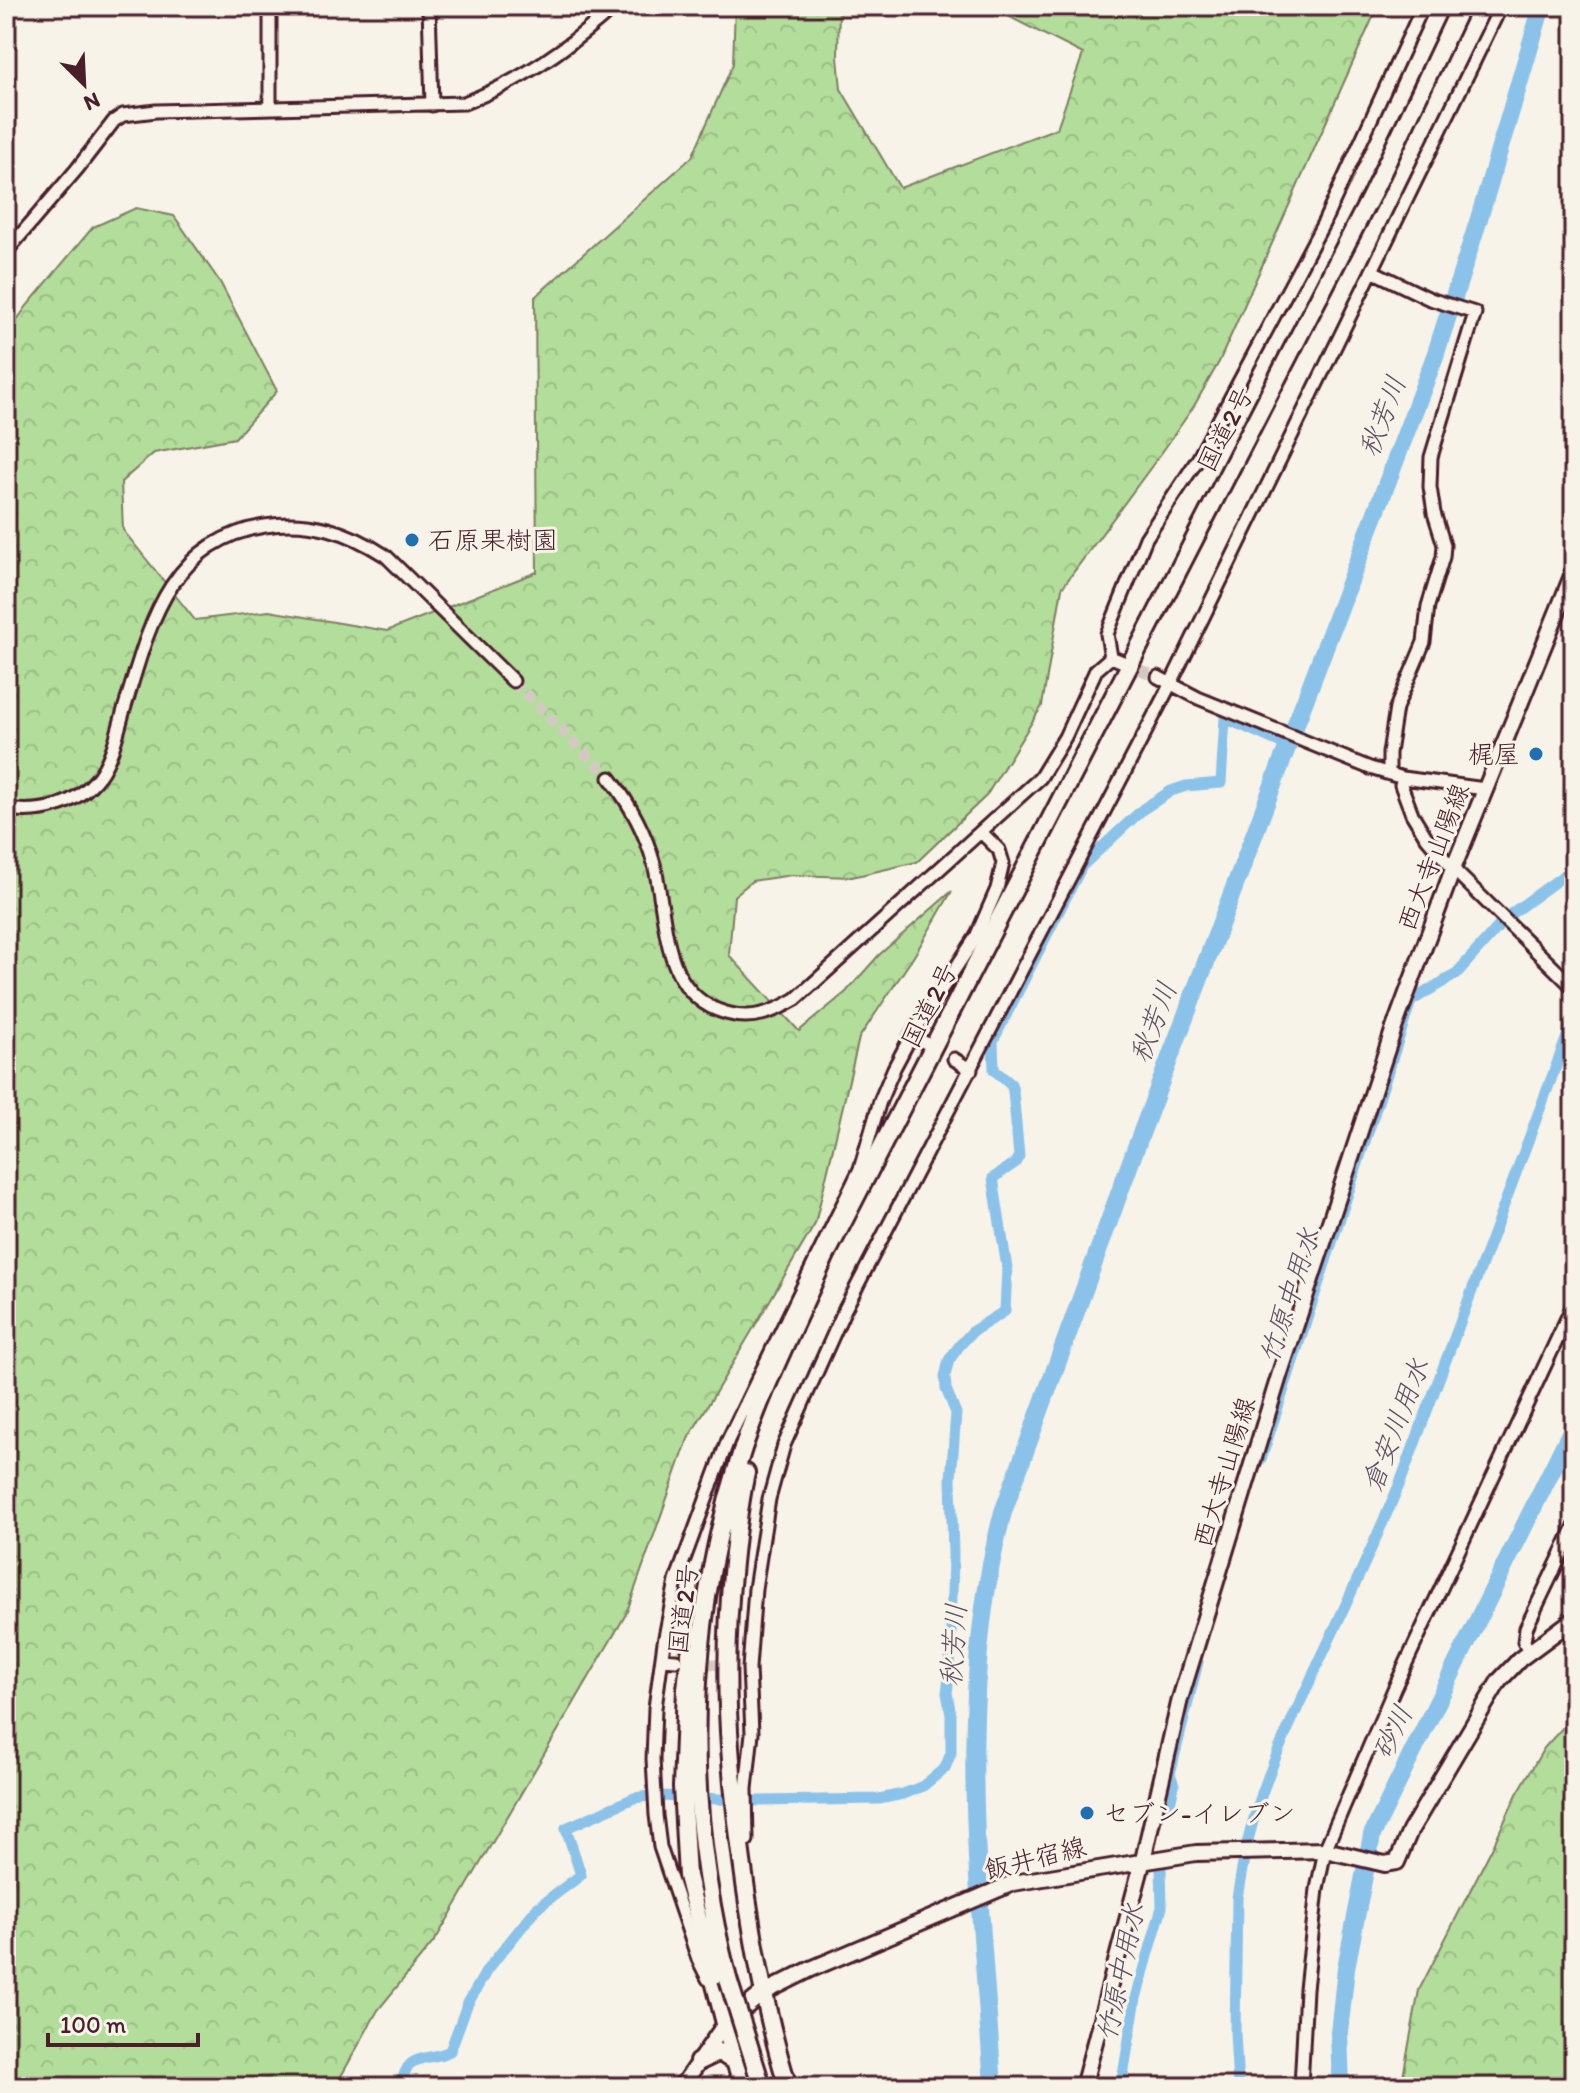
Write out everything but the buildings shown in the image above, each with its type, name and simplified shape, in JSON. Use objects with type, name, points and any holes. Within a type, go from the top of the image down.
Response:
[{"type":"highway","name":"国道2号","points":[[691,1815],[690,1785],[704,1606],[725,1508],[759,1405],[825,1257],[1371,196],[1461,6]]},
{"type":"highway","points":[[759,1405],[738,1505],[726,1685],[739,1782],[746,1895],[763,1993],[788,2087]]},
{"type":"highway","points":[[691,1815],[728,1979],[762,2087]]},
{"type":"highway","points":[[691,1815],[687,1876],[693,1907],[744,2087]]},
{"type":"highway","points":[[698,2062],[719,2052],[735,2062]]},
{"type":"main road","name":"西大寺山陽線","points":[[1083,2087],[1143,1860],[1180,1699],[1280,1373],[1393,1031],[1453,869],[1574,571]]},
{"type":"main road","name":"飯井宿線","points":[[681,2087],[725,2024],[763,1993],[992,1890],[1035,1878],[1196,1853],[1329,1851],[1385,1864],[1397,1862],[1410,1831],[1499,1681],[1530,1652],[1574,1619]]},
{"type":"street","points":[[270,6],[270,108]]},
{"type":"street","points":[[429,6],[432,105]]},
{"type":"street","points":[[6,252],[114,121],[123,115],[156,111],[464,103],[509,84],[580,35],[615,6]]},
{"type":"street","points":[[610,778],[626,799],[646,841],[661,896],[670,950],[681,981],[703,1003],[733,1015],[765,1014],[796,999],[1040,778],[1059,748],[1096,670],[1117,660],[1107,634],[1146,538],[1198,459],[1324,222],[1423,6]]},
{"type":"street","points":[[739,1782],[752,1733],[743,1667],[759,1552],[784,1445],[844,1311],[1171,683],[1501,6]]},
{"type":"street","points":[[1372,271],[1430,299],[1475,313],[1431,457],[1430,487],[1444,545],[1443,557],[1428,606],[1424,642],[1396,708],[1389,774]]},
{"type":"street","points":[[6,809],[26,812],[70,801],[101,774],[111,753],[150,624],[161,600],[197,556],[223,540],[256,528],[277,524],[315,525],[335,530],[372,547],[386,556],[513,681]]},
{"type":"street","points":[[1158,677],[1198,698],[1389,774],[1485,789]]},
{"type":"street","points":[[1403,778],[1401,785],[1412,814],[1426,837],[1453,869],[1574,988]]},
{"type":"street","points":[[721,2003],[698,1959],[660,1847],[656,1815],[655,1708],[683,1558],[728,1440],[860,1169],[880,1101],[911,1036],[976,937],[997,889],[1003,863],[999,850],[982,833]]},
{"type":"street","points":[[911,1036],[926,1043]]},
{"type":"street","points":[[954,1059],[971,1070]]},
{"type":"street","points":[[1301,2087],[1306,1989],[1317,1889],[1329,1851],[1394,1689],[1574,1303]]},
{"type":"street","points":[[1530,1652],[1524,1642],[1526,1628],[1574,1528]]},
{"type":"street","points":[[662,1659],[676,1660]]},
{"type":"green space","points":[[735,6],[839,6],[841,89],[900,188],[1057,128],[1083,54],[988,6],[1378,6],[1219,362],[1165,448],[1062,588],[1042,706],[986,796],[917,862],[852,877],[792,875],[752,881],[734,896],[729,955],[799,1031],[846,992],[879,955],[952,891],[914,956],[859,1038],[815,1224],[688,1439],[626,1614],[436,1939],[378,2010],[335,2087],[6,2087],[6,336],[26,307],[93,227],[136,208],[174,216],[220,282],[277,391],[235,438],[154,453],[121,482],[123,530],[195,620],[269,611],[387,631],[537,572],[535,297],[692,157],[733,64]]},
{"type":"green space","points":[[1574,1715],[1574,2087],[1401,2087],[1419,1990],[1517,1794],[1544,1748]]},
{"type":"waterway","name":"秋芳川","points":[[993,2087],[978,1871],[975,1726],[979,1654],[988,1582],[1003,1512],[1135,1150],[1435,356],[1542,6]]},
{"type":"waterway","points":[[661,1796],[759,1801],[879,1799],[923,1786],[945,1768],[951,1753],[951,1715],[947,1693],[953,1556],[951,1479],[956,1413],[946,1389],[945,1376],[949,1360],[960,1345],[973,1331],[1005,1311],[1007,1268],[993,1178],[1015,1163],[1019,1156],[1013,1091],[1011,1084],[994,1070],[993,1041],[1082,866],[1143,809],[1171,791],[1186,786],[1221,783],[1225,718],[1288,746]]},
{"type":"waterway","name":"竹原中用水","points":[[1261,1459],[1411,1001],[1456,974],[1508,916],[1574,868]]},
{"type":"waterway","name":"倉安川用水","points":[[1247,1844],[1278,1752],[1400,1483],[1574,1018]]},
{"type":"waterway","name":"砂川","points":[[1341,2087],[1339,2033],[1346,1968],[1372,1835],[1574,1425]]},
{"type":"waterway","name":"竹原中用水","points":[[1169,1809],[1174,1785],[1170,1774],[1198,1662]]},
{"type":"waterway","points":[[401,2087],[404,2075],[413,2063],[450,2051],[467,2005],[487,1970],[537,1908],[581,1875],[566,1828],[634,1798],[649,1796]]},
{"type":"waterway","name":"倉安川用水","points":[[1238,2087],[1235,2033],[1237,1898],[1244,1858]]},
{"type":"waterway","name":"竹原中用水","points":[[1126,2087],[1123,2075],[1136,1998],[1162,1907],[1161,1867]]},
{"type":"tunnel","points":[[1124,663],[1158,677]]},
{"type":"tunnel","points":[[513,681],[610,778]]},
{"type":"tunnel","points":[[694,1662],[737,1667]]},
{"type":"place","name":"石原果樹園","points":[[412,540]]},
{"type":"place","name":"梶屋","points":[[1536,754]]},
{"type":"place","name":"セブン-イレブン","points":[[1087,1813]]}]
